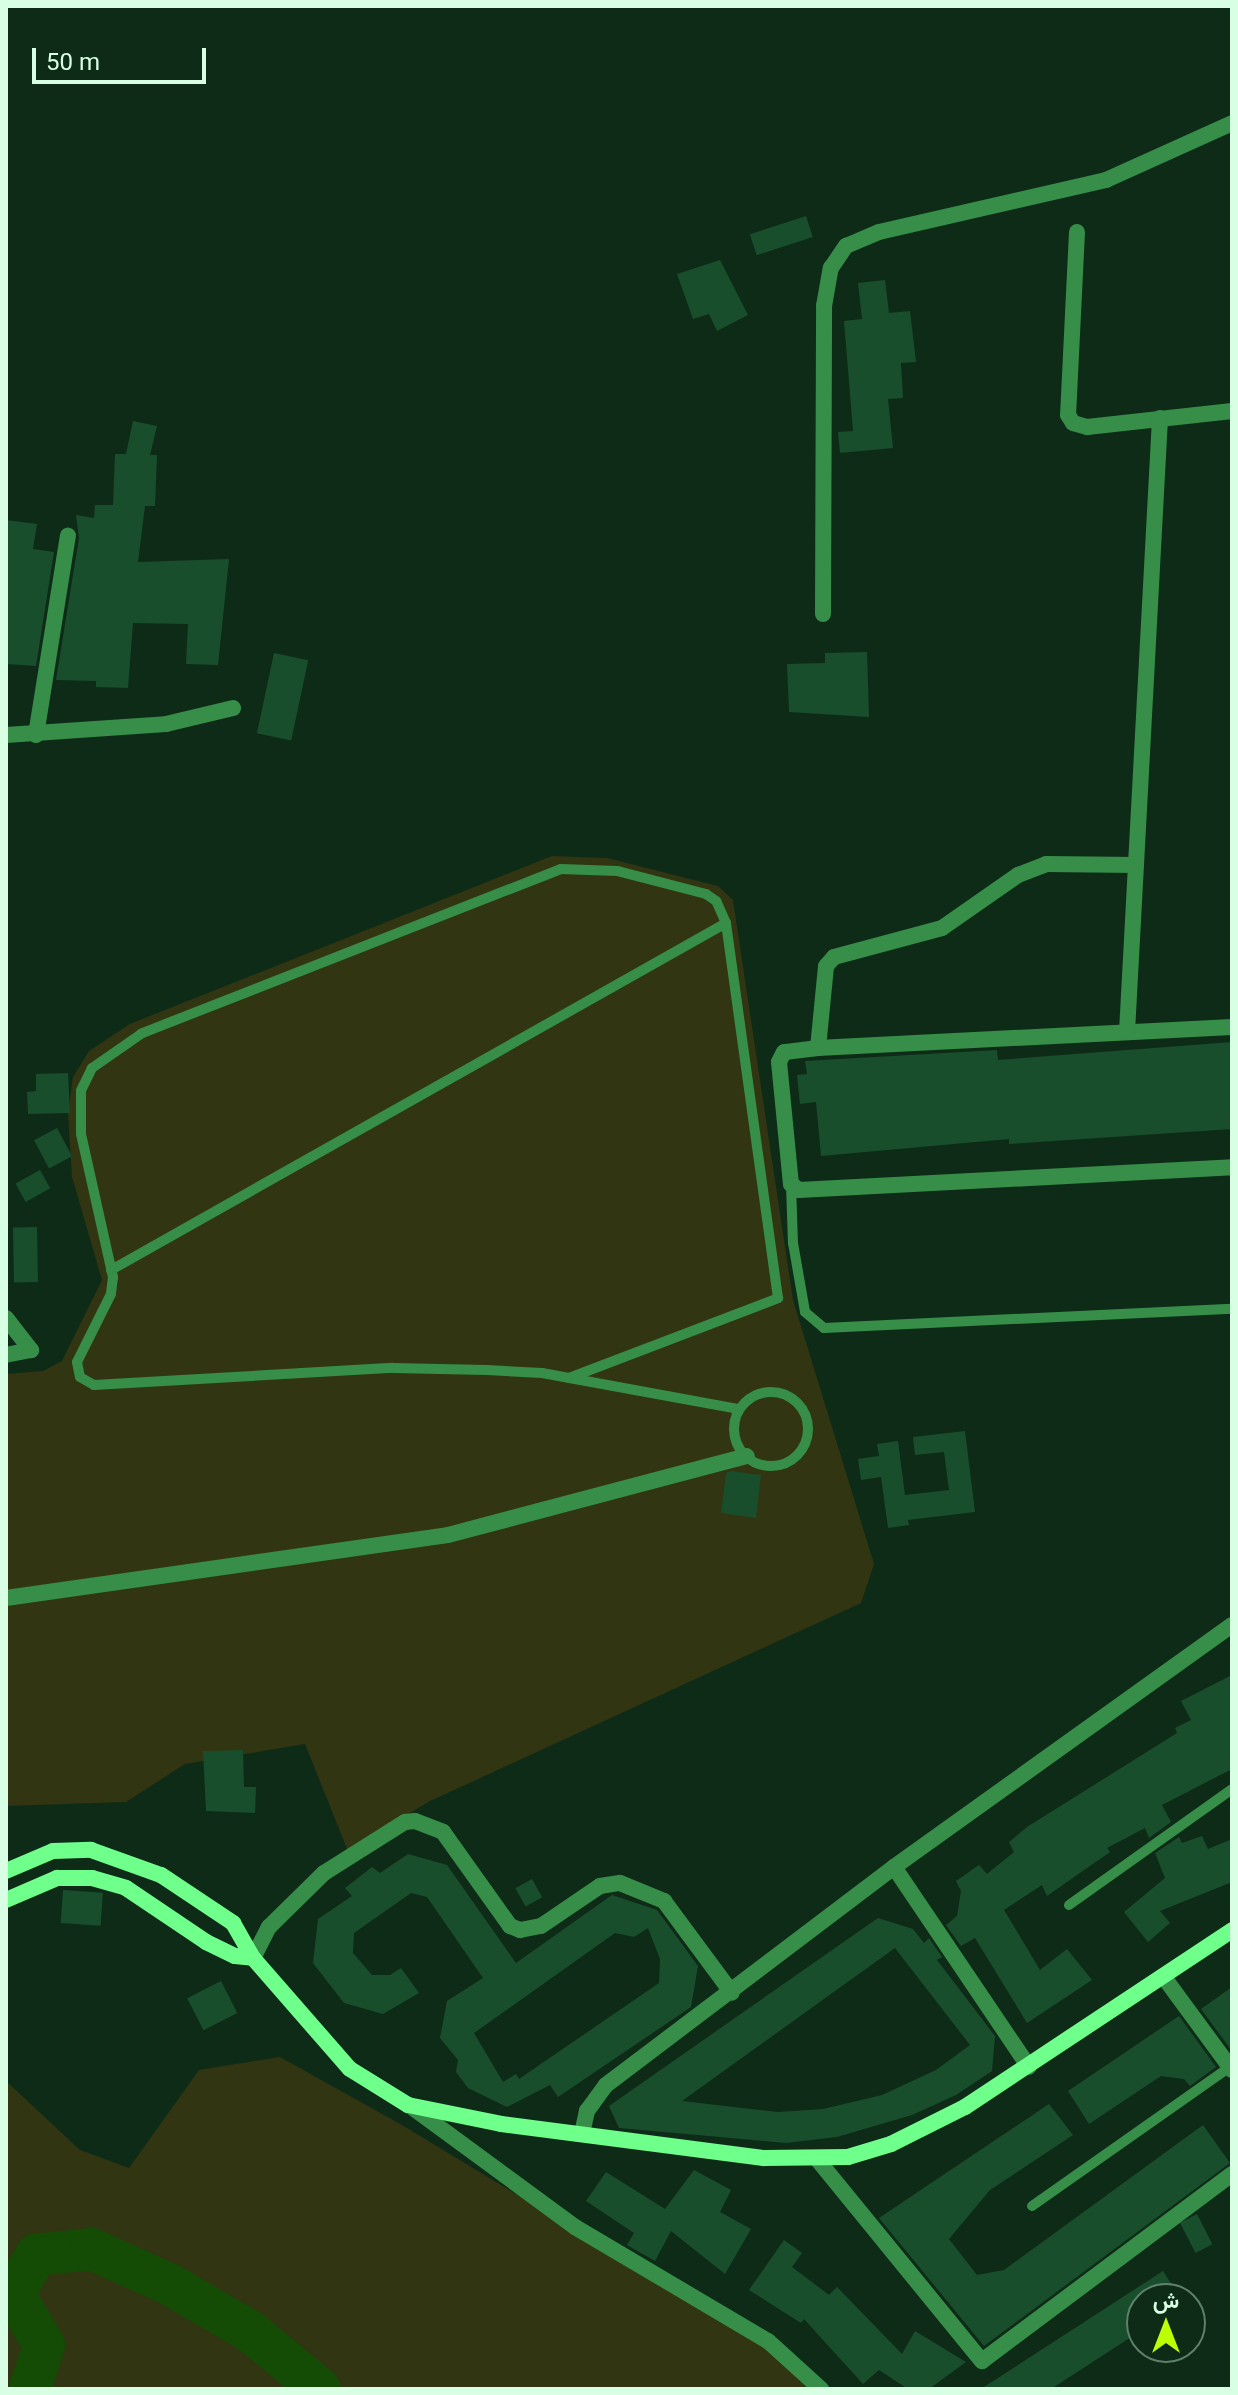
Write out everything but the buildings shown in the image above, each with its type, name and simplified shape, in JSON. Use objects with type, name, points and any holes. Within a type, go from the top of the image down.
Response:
[{"type":"street","points":[[823,614],[824,306],[831,268],[846,246],[879,232],[1106,180],[1232,123]]},
{"type":"street","points":[[1077,232],[1068,415],[1073,423],[1087,427],[1232,411]]},
{"type":"street","points":[[1127,1032],[1160,418]]},
{"type":"street","points":[[36,735],[68,536]]},
{"type":"street","points":[[6,735],[166,724],[233,708]]},
{"type":"street","points":[[818,1048],[826,966],[834,957],[942,928],[1018,875],[1046,864],[1136,865]]},
{"type":"street","points":[[1232,1027],[818,1048],[784,1052],[779,1062],[791,1184],[799,1190],[1232,1167]]},
{"type":"street","points":[[6,1318],[31,1350],[6,1355]]},
{"type":"street","points":[[6,1598],[448,1535],[747,1456]]},
{"type":"street","points":[[582,2134],[587,2111],[606,2085],[732,1993],[894,1867],[1230,1629]]},
{"type":"street","points":[[253,1958],[269,1927],[324,1873],[405,1822],[415,1821],[443,1832],[510,1926],[520,1930],[541,1926],[600,1886],[620,1883],[664,1901],[732,1993]]},
{"type":"street","points":[[6,1871],[53,1851],[91,1850],[129,1860],[161,1875],[233,1923],[253,1958],[350,2069],[408,2105],[575,2227],[768,2341],[821,2389]]},
{"type":"street","points":[[894,1867],[1029,2067]]},
{"type":"street","points":[[6,1900],[24,1888],[57,1878],[92,1878],[126,1888],[206,1942],[235,1956],[253,1958]]},
{"type":"street","points":[[408,2105],[582,2134],[764,2158],[848,2157],[891,2144],[1029,2067],[1232,1930]]},
{"type":"street","points":[[1163,1976],[1231,2069]]},
{"type":"street","points":[[817,2159],[982,2361],[1232,2174]]},
{"type":"lane","points":[[569,1378],[778,1298],[726,923],[716,901],[706,894],[617,871],[561,869],[141,1034],[92,1068],[81,1091],[81,1134],[111,1270],[111,1294],[77,1362],[80,1377],[94,1385],[393,1368],[569,1378],[738,1409]]},
{"type":"lane","points":[[111,1270],[726,923]]},
{"type":"lane","points":[[791,1184],[793,1243],[805,1312],[824,1328],[1232,1309]]},
{"type":"lane","points":[[779,1392],[793,1399],[808,1420],[805,1445],[789,1462],[764,1465],[747,1456],[734,1431],[738,1409],[754,1396],[779,1392]]},
{"type":"lane","points":[[1069,1905],[1232,1789]]},
{"type":"lane","points":[[1032,2206],[1231,2069]]},
{"type":"green space","points":[[552,856],[607,858],[718,886],[733,900],[793,1300],[874,1564],[861,1603],[428,1802],[348,1851],[305,1744],[185,1764],[126,1802],[6,1806],[6,1374],[43,1371],[62,1361],[102,1280],[72,1177],[68,1113],[73,1077],[89,1051],[130,1024]]},
{"type":"green space","points":[[280,2057],[402,2125],[786,2358],[814,2389],[6,2389],[6,2081],[80,2150],[129,2168],[199,2070]]},
{"type":"waterway","points":[[30,2389],[44,2345],[14,2294],[36,2255],[91,2249],[169,2284],[251,2332],[320,2389]]},
{"type":"waterway","points":[[6,2292],[14,2294]]}]
